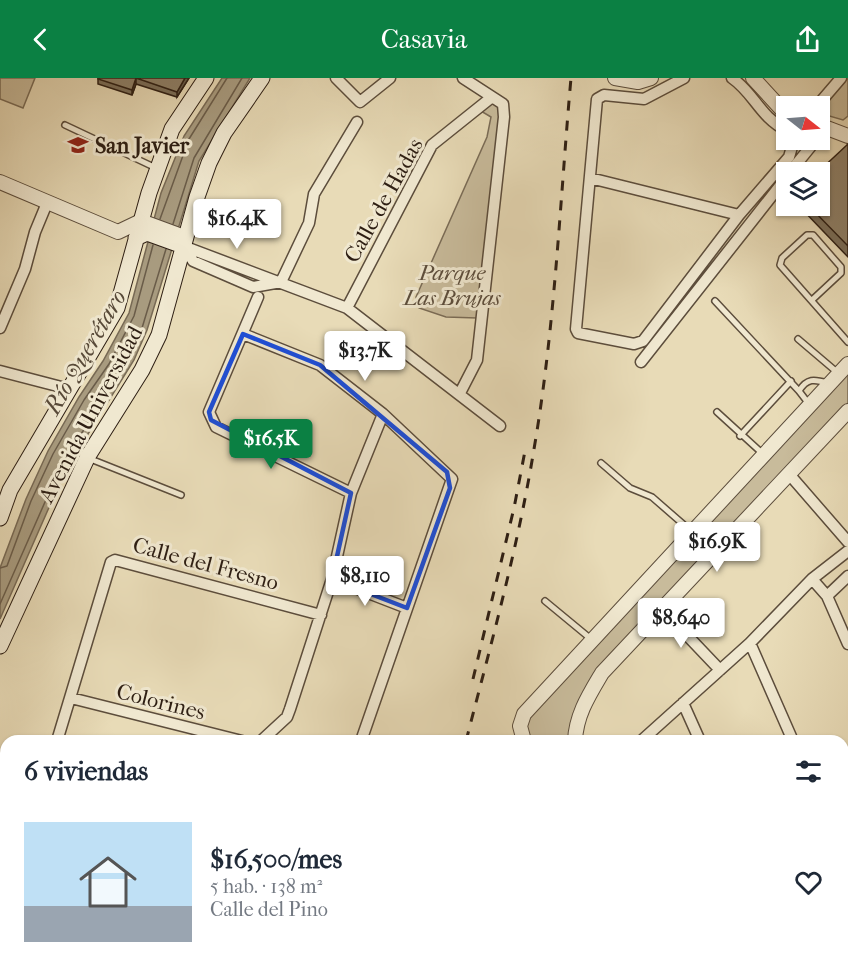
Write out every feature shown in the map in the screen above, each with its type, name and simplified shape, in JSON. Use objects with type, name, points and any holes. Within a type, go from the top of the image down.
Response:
[{"type":"main road","name":"Avenida Universidad","points":[[0,518],[10,490],[117,308],[142,233],[158,170],[177,119],[206,78]]},
{"type":"main road","name":"Avenida Universidad","points":[[0,646],[87,458],[142,370],[159,335],[180,237],[209,163],[224,133],[261,78]]},
{"type":"main road","points":[[142,233],[180,237]]},
{"type":"street","points":[[336,78],[360,102],[390,78]]},
{"type":"street","points":[[460,393],[477,360],[504,117],[503,104],[463,78]]},
{"type":"street","points":[[615,78],[638,82],[651,78]]},
{"type":"street","points":[[684,78],[644,99],[600,96],[596,102],[576,329],[583,335],[639,345],[738,215],[789,157],[791,150]]},
{"type":"street","points":[[732,78],[744,89],[765,116],[776,123]]},
{"type":"street","points":[[753,78],[776,103]]},
{"type":"street","points":[[826,96],[841,78]]},
{"type":"street","name":"Calle de Hadas","points":[[347,308],[432,146],[492,97]]},
{"type":"street","points":[[281,282],[309,223],[315,194],[357,122]]},
{"type":"street","points":[[830,131],[848,136]]},
{"type":"street","points":[[798,162],[808,150]]},
{"type":"street","points":[[590,178],[738,215]]},
{"type":"street","points":[[0,182],[118,232],[142,233]]},
{"type":"street","points":[[641,362],[776,191]]},
{"type":"street","points":[[0,328],[25,269],[35,232],[47,203]]},
{"type":"street","points":[[118,232],[142,233]]},
{"type":"street","points":[[180,237],[281,282],[347,308],[500,426]]},
{"type":"street","points":[[258,297],[209,412],[211,420],[216,427],[351,493]]},
{"type":"street","points":[[243,334],[320,365],[383,414],[452,479],[363,735]]},
{"type":"street","points":[[0,371],[69,389]]},
{"type":"street","points":[[522,735],[520,726],[524,714],[838,374]]},
{"type":"street","points":[[575,735],[582,707],[602,673],[848,411]]},
{"type":"street","points":[[267,735],[286,717],[332,579],[351,493],[383,414]]},
{"type":"street","points":[[789,474],[848,542]]},
{"type":"street","points":[[649,735],[750,643],[812,579],[848,551]]},
{"type":"street","name":"Calle del Fresno","points":[[71,698],[111,562],[115,560],[321,615]]},
{"type":"street","points":[[827,596],[848,576]]},
{"type":"street","points":[[332,579],[407,608]]},
{"type":"street","points":[[812,579],[827,596],[848,644]]},
{"type":"street","points":[[662,609],[720,670]]},
{"type":"street","points":[[750,643],[791,735]]},
{"type":"street","points":[[59,735],[71,698]]},
{"type":"street","name":"Colorines","points":[[71,698],[217,735]]},
{"type":"street","points":[[684,703],[697,735]]},
{"type":"street","points":[[200,731],[203,735]]},
{"type":"lane","points":[[65,125],[158,170]]},
{"type":"lane","points":[[812,300],[841,273],[841,267],[813,235],[807,235],[782,258],[780,265],[848,342]]},
{"type":"lane","points":[[715,301],[791,381],[810,405]]},
{"type":"lane","points":[[798,339],[838,374]]},
{"type":"lane","points":[[799,391],[805,381],[838,374]]},
{"type":"lane","points":[[740,436],[791,381]]},
{"type":"lane","points":[[717,412],[740,436],[763,454]]},
{"type":"lane","points":[[87,458],[181,495]]},
{"type":"lane","points":[[601,463],[630,488],[652,497],[691,531]]},
{"type":"lane","points":[[545,601],[591,639]]},
{"type":"highlighted area","points":[[243,334],[320,365],[447,472],[450,488],[407,608],[332,579],[351,493],[211,420],[209,412]]},
{"type":"green space","points":[[0,78],[35,78],[23,108],[0,99]]},
{"type":"green space","points":[[848,78],[848,116],[843,120],[830,116],[830,98]]},
{"type":"green space","name":"Parque Las Brujas","points":[[487,96],[501,104],[477,318],[446,317],[419,308],[416,297],[487,137],[491,117],[474,107]]},
{"type":"green space","points":[[848,371],[848,403],[599,669],[570,735],[528,735],[527,718]]},
{"type":"water","points":[[222,78],[250,78],[199,161],[147,330],[134,360],[65,471],[0,619],[0,568],[26,499],[48,451],[103,361],[129,313],[161,193],[184,136]]},
{"type":"building","points":[[98,78],[136,78],[132,90]]},
{"type":"building","points":[[136,78],[185,78],[177,92]]},
{"type":"building","points":[[848,144],[848,246],[819,216],[830,216],[829,162]]},
{"type":"railway","points":[[468,735],[512,559],[534,449],[552,310],[571,78]]},
{"type":"railway","points":[[473,679],[514,508],[525,451]]},
{"type":"place","name":"San Javier","points":[[78,145]]},
{"type":"water label","name":"Río Querétaro","points":[[85,352]]}]
